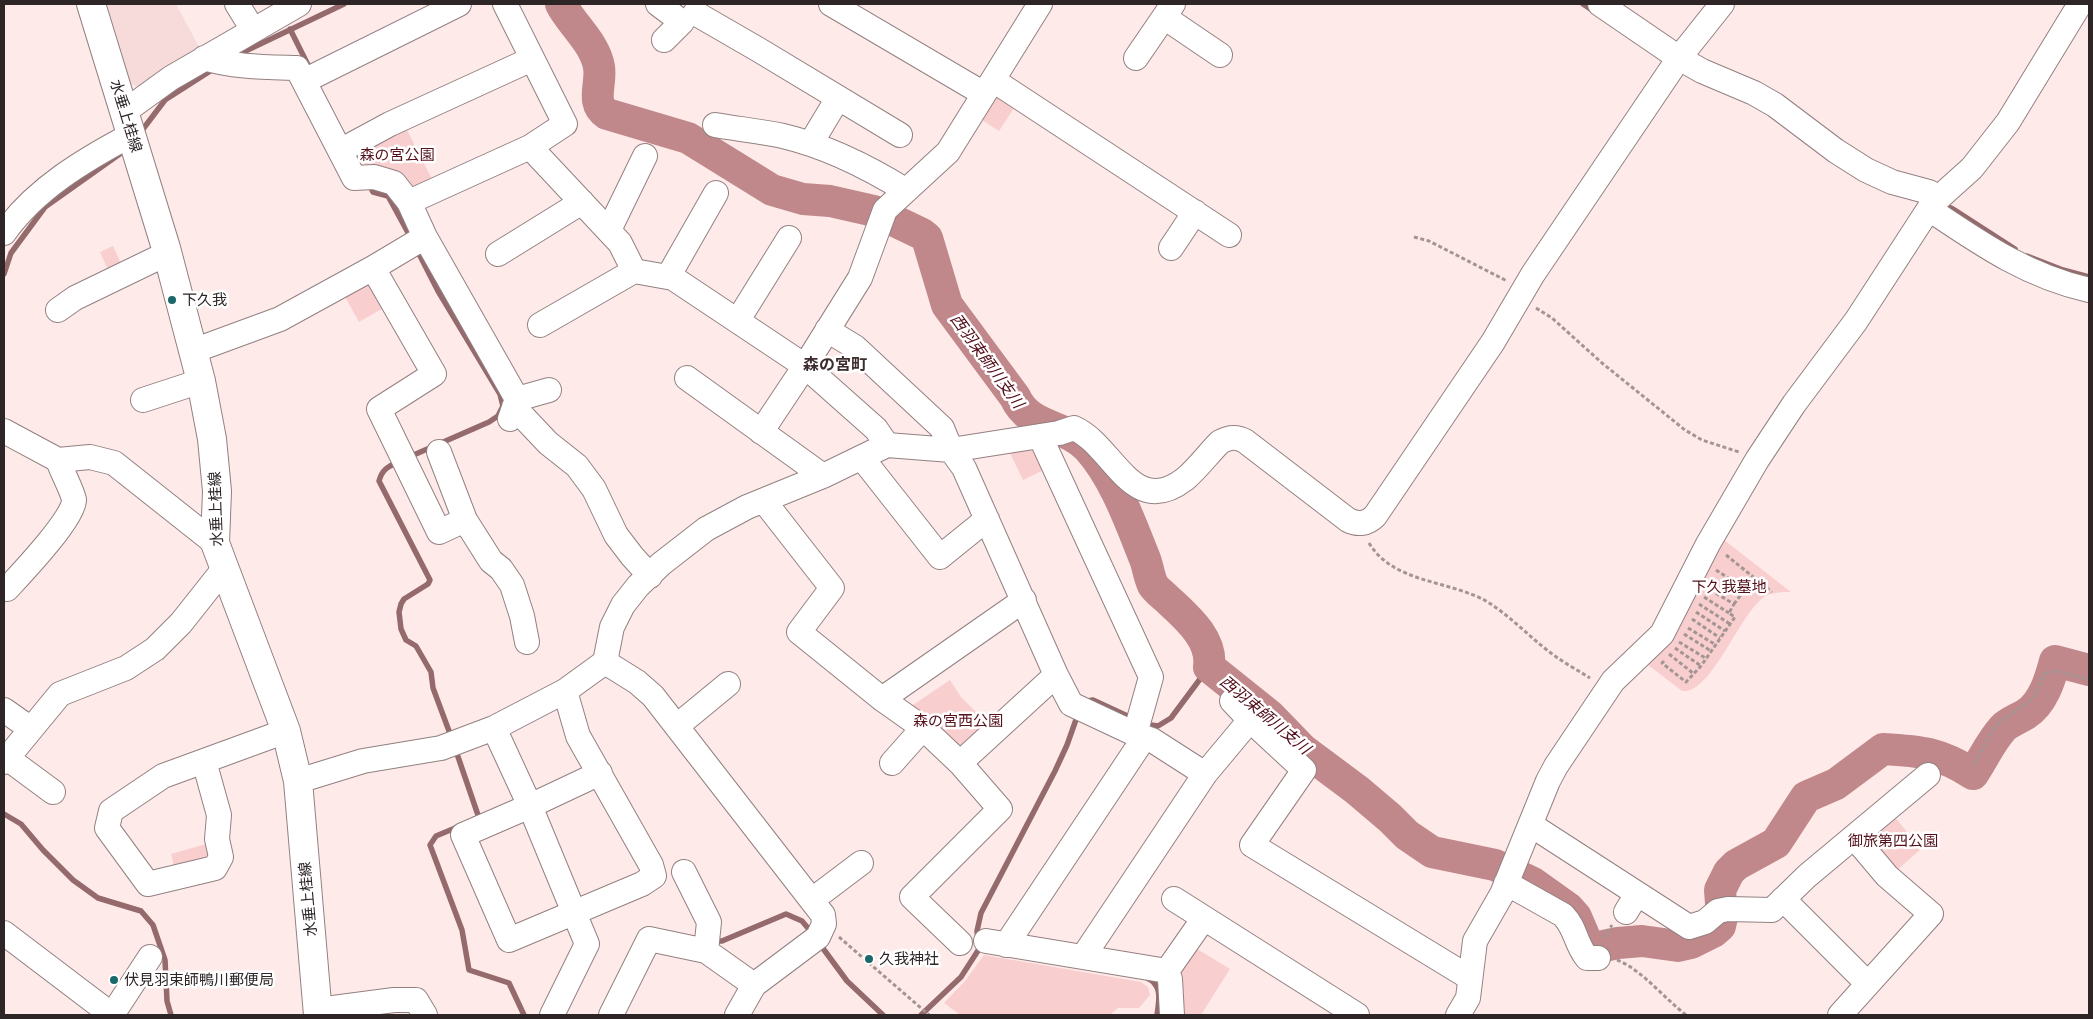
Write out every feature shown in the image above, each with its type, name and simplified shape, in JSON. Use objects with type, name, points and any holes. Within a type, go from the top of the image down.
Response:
[{"type":"main road","name":"水垂上桂線","points":[[92,4],[168,253],[201,381],[212,439],[217,491],[214,543],[286,731],[298,781],[318,1012]]},
{"type":"street","points":[[237,4],[253,30]]},
{"type":"street","points":[[4,234],[19,215],[50,186],[130,131],[171,78],[217,61],[253,30],[299,4]]},
{"type":"street","points":[[311,77],[459,4]]},
{"type":"street","points":[[409,202],[530,147],[565,124],[505,4]]},
{"type":"street","points":[[658,4],[693,13],[900,135]]},
{"type":"street","points":[[831,4],[988,87],[1195,212],[1229,235]]},
{"type":"street","points":[[761,432],[860,278],[883,215],[905,190],[948,152],[1040,4]]},
{"type":"street","points":[[1600,4],[1677,61],[1754,93],[1775,105],[1836,151],[1866,170],[1892,182],[1929,192],[1933,204],[2010,261],[2062,284],[2089,290]]},
{"type":"street","points":[[298,781],[364,761],[441,748],[494,728],[565,690],[605,662],[612,627],[623,605],[650,576],[706,529],[747,507],[823,476],[887,445],[951,450],[1077,429],[1091,438],[1131,483],[1142,490],[1150,491],[1168,489],[1184,480],[1216,446],[1227,438],[1241,439],[1348,520],[1362,524],[1375,516],[1493,342],[1521,293],[1677,61],[1722,4]]},
{"type":"street","points":[[1462,1014],[1468,998],[1475,942],[1509,875],[1556,766],[1613,681],[1655,656],[1662,634],[1708,544],[1757,460],[1794,404],[1856,321],[1933,204],[1972,168],[2008,122],[2080,4]]},
{"type":"street","points":[[1136,58],[1169,10],[1220,55]]},
{"type":"street","points":[[664,40],[693,13]]},
{"type":"street","points":[[347,147],[390,124],[532,59]]},
{"type":"street","points":[[217,61],[297,68],[311,77],[347,147],[354,178],[367,177],[394,183],[409,202],[417,241],[514,409],[548,443],[577,466],[594,489],[616,535],[650,576]]},
{"type":"street","points":[[811,144],[838,98]]},
{"type":"street","points":[[715,125],[781,135],[811,144],[883,177],[905,190]]},
{"type":"street","points":[[530,147],[620,243],[634,271]]},
{"type":"street","points":[[609,230],[645,156]]},
{"type":"street","points":[[668,277],[716,193]]},
{"type":"street","points":[[498,254],[582,202]]},
{"type":"street","points":[[1171,248],[1195,212]]},
{"type":"street","points":[[738,320],[789,238]]},
{"type":"street","points":[[193,351],[280,319],[373,268],[417,241]]},
{"type":"street","points":[[58,310],[75,298],[168,253]]},
{"type":"street","points":[[373,268],[434,374],[379,409],[439,532],[466,520]]},
{"type":"street","points":[[540,325],[634,271],[668,277],[738,320],[805,366],[876,429],[887,445]]},
{"type":"street","points":[[827,330],[854,347],[942,428],[951,450],[964,468],[1056,675],[1071,704],[1139,729],[1152,740],[1205,774]]},
{"type":"street","points":[[686,378],[823,476]]},
{"type":"street","points":[[143,400],[201,381]]},
{"type":"street","points":[[514,409],[549,390]]},
{"type":"street","points":[[4,431],[58,460],[90,456],[114,463],[214,543]]},
{"type":"street","points":[[1056,433],[1150,677],[1139,729],[996,943],[1167,971]]},
{"type":"street","points":[[439,452],[466,520],[487,554],[512,585],[522,616],[527,642]]},
{"type":"street","points":[[862,458],[940,557],[987,519]]},
{"type":"street","points":[[7,589],[56,533],[72,508],[74,500],[58,460]]},
{"type":"street","points":[[764,501],[832,588],[799,632],[882,699],[923,728],[960,763],[1000,809],[912,897],[960,942]]},
{"type":"street","points":[[52,792],[5,760],[60,694],[126,668],[155,649],[181,623],[223,570]]},
{"type":"street","points":[[882,699],[1024,600]]},
{"type":"street","points":[[605,662],[637,682],[647,691],[677,726],[822,915],[819,933],[754,985],[737,1015]]},
{"type":"street","points":[[960,763],[1056,675]]},
{"type":"street","points":[[677,726],[728,684]]},
{"type":"street","points":[[565,690],[578,736],[600,773],[651,865],[654,876],[642,884],[509,940],[463,835],[600,773]]},
{"type":"street","points":[[1232,701],[1304,770],[1252,845],[1470,978]]},
{"type":"street","points":[[4,710],[31,729]]},
{"type":"street","points":[[1084,958],[1205,774],[1250,720]]},
{"type":"street","points":[[494,728],[530,806],[587,944],[552,1015]]},
{"type":"street","points":[[892,763],[923,728]]},
{"type":"street","points":[[204,761],[219,815],[217,839],[221,857],[215,868],[148,884],[107,828],[111,811],[163,776],[204,761],[286,731]]},
{"type":"street","points":[[1531,825],[1631,903],[1689,927],[1705,922],[1723,910],[1772,910],[1854,836],[1928,775]]},
{"type":"street","points":[[1840,1014],[1931,914],[1887,876],[1854,836]]},
{"type":"street","points":[[812,900],[860,863]]},
{"type":"street","points":[[684,872],[709,922],[707,944]]},
{"type":"street","points":[[1509,875],[1570,922],[1579,948],[1587,958],[1598,958]]},
{"type":"street","points":[[1174,899],[1204,918],[1330,1008],[1357,1015]]},
{"type":"street","points":[[1783,899],[1868,984]]},
{"type":"street","points":[[1167,971],[1204,918]]},
{"type":"street","points":[[4,933],[112,1015],[150,957]]},
{"type":"street","points":[[612,1015],[649,940],[707,944],[754,985]]},
{"type":"street","points":[[1167,971],[1170,979],[1172,1015]]},
{"type":"street","points":[[318,1012],[394,1000],[416,1000],[426,1015]]},
{"type":"path","points":[[1414,237],[1429,241],[1521,293],[1552,318],[1602,364],[1685,430],[1702,440],[1757,460]]},
{"type":"path","points":[[1362,524],[1365,536],[1376,553],[1389,564],[1424,581],[1452,588],[1486,601],[1555,656],[1608,689]]},
{"type":"path","points":[[1720,550],[1772,592]]},
{"type":"path","points":[[1712,567],[1754,595]]},
{"type":"path","points":[[1728,613],[1754,577]]},
{"type":"path","points":[[1655,656],[1669,654],[1674,648],[1688,627],[1707,587],[1734,604]]},
{"type":"path","points":[[1655,656],[1686,682],[1702,666],[1735,617],[1703,596]]},
{"type":"path","points":[[1699,604],[1730,624]]},
{"type":"path","points":[[1695,612],[1725,631]]},
{"type":"path","points":[[1692,619],[1720,638]]},
{"type":"path","points":[[1688,627],[1716,645]]},
{"type":"path","points":[[1684,634],[1712,651]]},
{"type":"path","points":[[1679,641],[1706,659]]},
{"type":"path","points":[[1674,648],[1702,666]]},
{"type":"path","points":[[1669,654],[1694,674]]},
{"type":"path","points":[[1974,764],[1996,725],[2034,698],[2044,674],[2057,671],[2089,680]]},
{"type":"path","points":[[819,933],[928,1015]]},
{"type":"path","points":[[1598,958],[1618,961],[1634,968],[1673,1006],[1686,1015]]},
{"type":"shaded area","points":[[102,4],[176,4],[199,47],[139,87],[125,82]]},
{"type":"green space","points":[[1002,96],[1016,105],[999,131],[979,118],[991,98]]},
{"type":"green space","name":"森の宮公園","points":[[406,128],[435,185],[414,195],[369,173],[357,153]]},
{"type":"green space","points":[[113,246],[122,266],[109,272],[100,252]]},
{"type":"green space","points":[[362,284],[374,288],[385,307],[359,322],[344,295]]},
{"type":"green space","points":[[1030,450],[1041,457],[1046,469],[1023,480],[1009,451]]},
{"type":"green space","name":"下久我墓地","points":[[1719,536],[1791,592],[1774,593],[1764,597],[1745,619],[1704,680],[1693,689],[1682,691],[1643,661]]},
{"type":"green space","name":"森の宮西公園","points":[[950,680],[961,697],[991,727],[959,751],[910,707]]},
{"type":"green space","name":"御旅第四公園","points":[[1894,816],[1921,849],[1896,871],[1872,844],[1874,833]]},
{"type":"green space","points":[[206,844],[208,858],[176,874],[171,854]]},
{"type":"green space","points":[[1194,947],[1230,969],[1201,1015],[1183,1015],[1178,973]]},
{"type":"green space","points":[[984,955],[1141,982],[1148,987],[1150,995],[1139,1008],[1118,1008],[1110,1015],[960,1015],[944,1003],[965,981]]},
{"type":"waterway","points":[[233,57],[344,4]]},
{"type":"waterway","name":"西羽束師川支川","points":[[561,4],[597,58],[600,73],[598,99],[602,110],[607,114],[688,138],[772,190],[803,199],[830,201],[874,211],[927,238],[947,305],[1021,407],[1038,421],[1079,440],[1098,460],[1114,487],[1127,516],[1145,559],[1153,585],[1196,628],[1207,647],[1209,667],[1269,715],[1302,749],[1357,790],[1407,835],[1432,852],[1495,865],[1533,883],[1568,908],[1576,917],[1588,945],[1594,948],[1642,941],[1678,946],[1691,943],[1713,932],[1720,926],[1722,917],[1720,890],[1729,872],[1736,865],[1776,843],[1806,797],[1836,784],[1883,749],[1930,754],[1962,767],[1973,774],[2003,728],[2026,714],[2037,704],[2048,683],[2055,661],[2089,670]]},
{"type":"waterway","points":[[1583,4],[1595,12]]},
{"type":"waterway","points":[[290,29],[309,67]]},
{"type":"waterway","points":[[140,133],[165,100],[215,68]]},
{"type":"waterway","points":[[4,274],[11,253],[45,207],[124,151]]},
{"type":"waterway","points":[[368,182],[373,192],[388,196],[412,240]]},
{"type":"waterway","points":[[1942,204],[1953,209],[2015,249]]},
{"type":"waterway","points":[[409,457],[489,422],[498,416],[503,406],[500,394],[438,291],[416,248]]},
{"type":"waterway","points":[[2027,256],[2063,270],[2089,277]]},
{"type":"waterway","points":[[398,462],[386,469],[379,481],[430,580],[428,584],[404,599],[401,604],[399,612],[401,629],[406,640],[416,646],[431,672],[433,688],[452,739]]},
{"type":"waterway","points":[[1144,724],[1158,726],[1171,718],[1209,667]]},
{"type":"waterway","points":[[1084,704],[1087,701],[1093,700],[1134,719]]},
{"type":"waterway","points":[[921,1015],[961,977],[979,949],[977,931],[981,913],[1055,771],[1078,714]]},
{"type":"waterway","points":[[455,748],[479,818],[475,819]]},
{"type":"waterway","points":[[4,814],[21,824],[43,850],[73,880],[98,898],[141,911],[153,925],[165,960],[167,1001],[171,1015]]},
{"type":"waterway","points":[[460,826],[436,836],[430,845],[462,930],[469,970],[509,983],[524,1015]]},
{"type":"waterway","points":[[713,941],[722,941],[786,914],[802,921],[812,933]]},
{"type":"waterway","points":[[819,943],[847,981],[883,1015]]},
{"type":"waterway","points":[[1147,978],[1158,989],[1157,1015]]},
{"type":"place","name":"下久我","points":[[172,300]]},
{"type":"place","name":"久我神社","points":[[869,959]]},
{"type":"place","name":"伏見羽束師鴨川郵便局","points":[[114,980]]},
{"type":"district","name":"森の宮町","points":[[835,365]]}]
